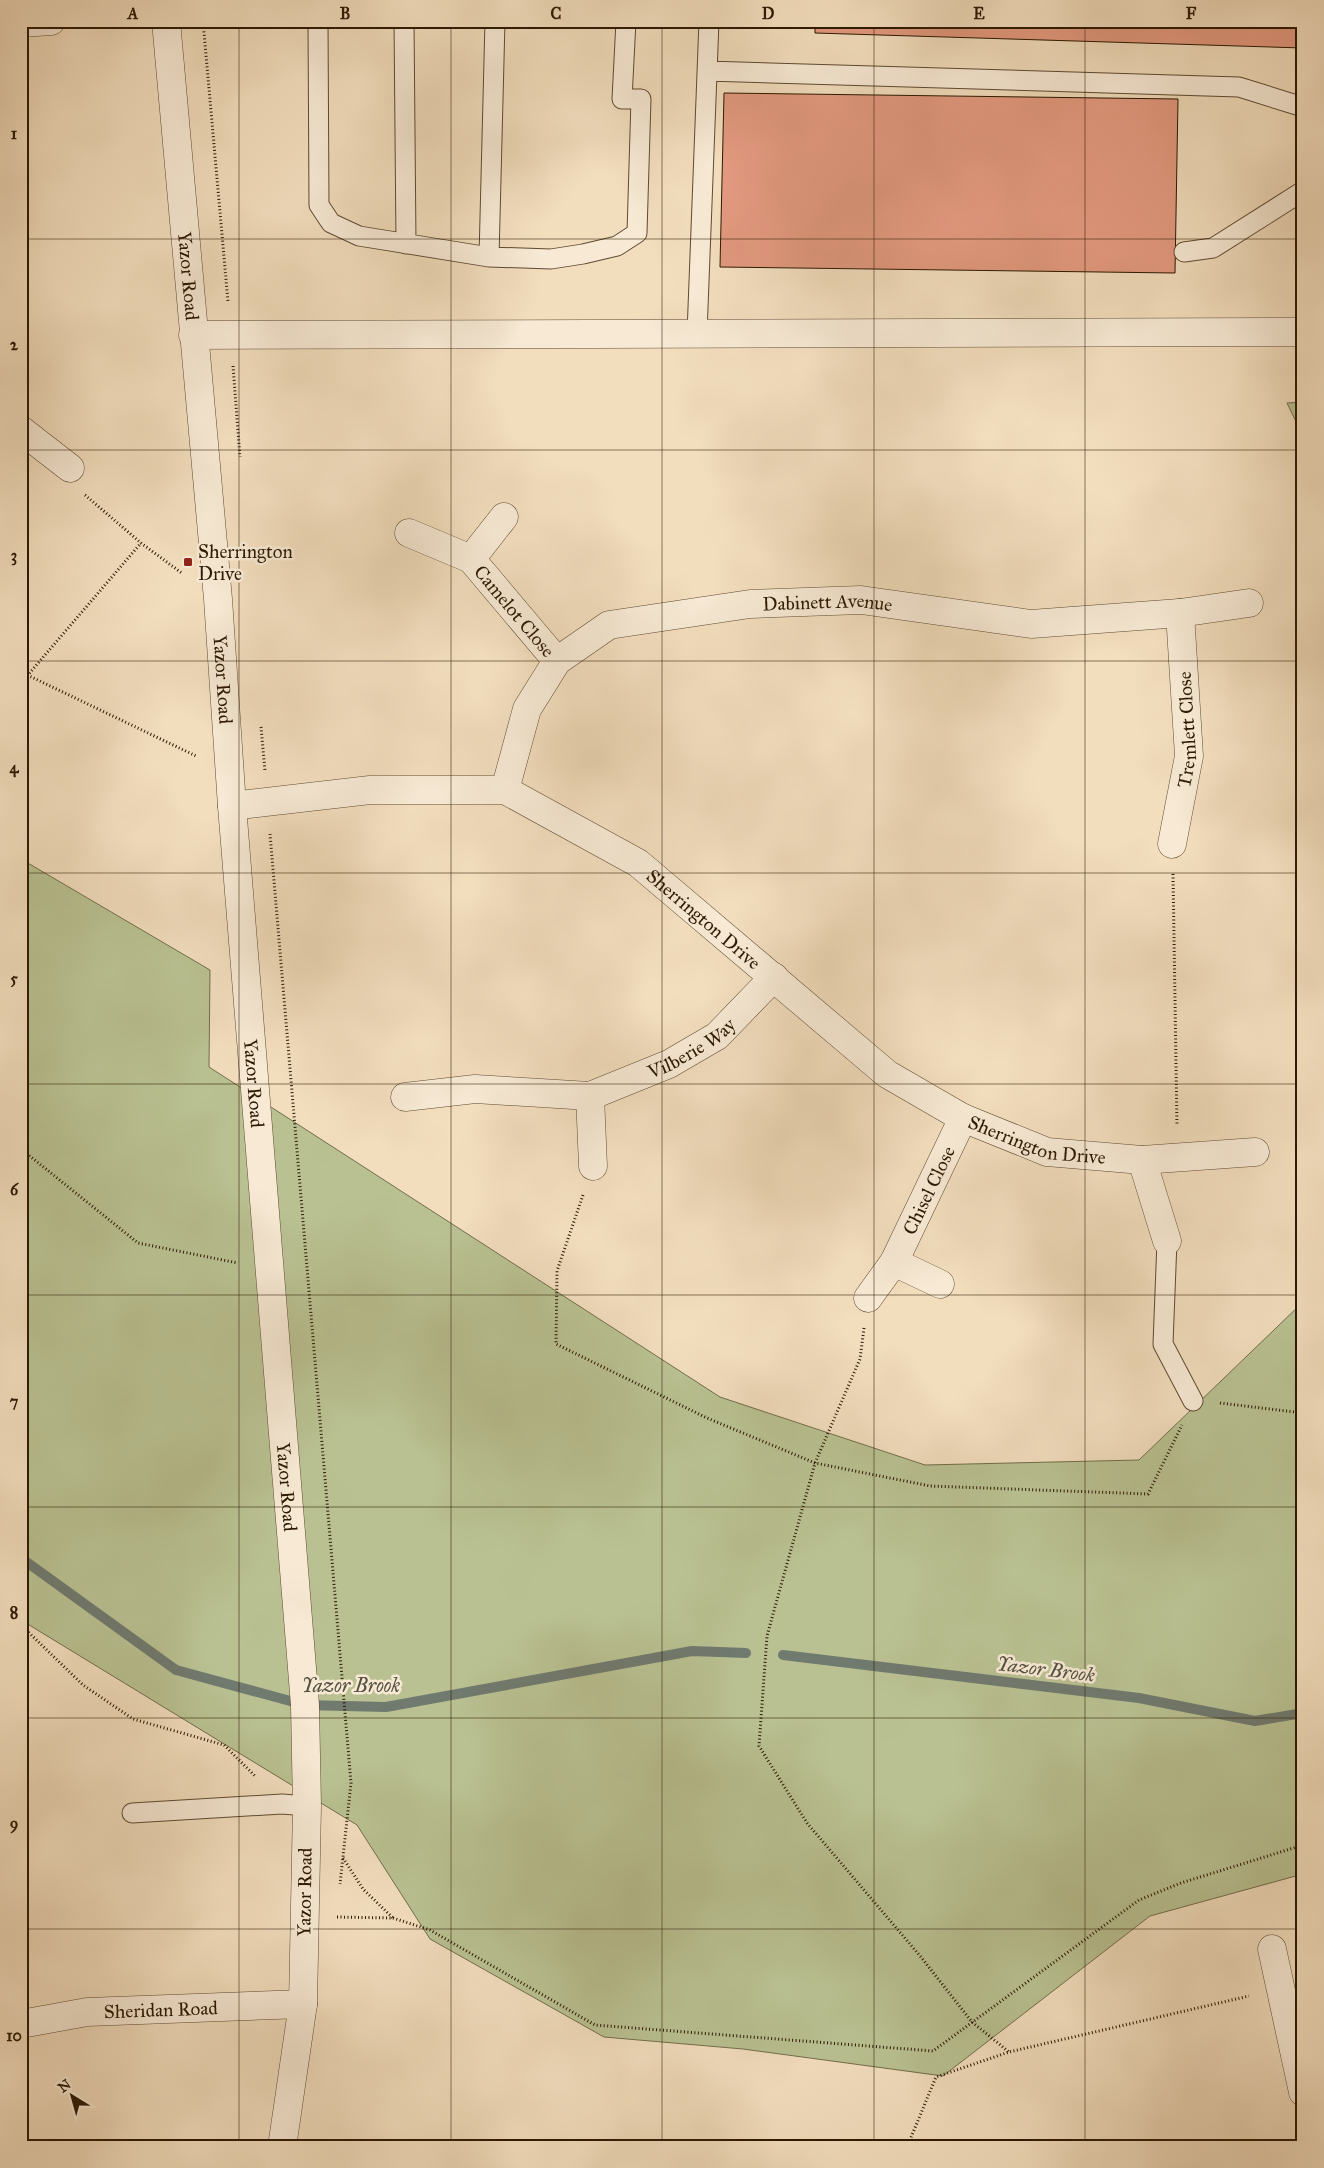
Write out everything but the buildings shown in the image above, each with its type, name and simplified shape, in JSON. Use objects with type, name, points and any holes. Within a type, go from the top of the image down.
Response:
[{"type":"street","points":[[21,23],[51,21]]},
{"type":"street","name":"Yazor Road","points":[[166,21],[218,599],[232,806],[305,1705],[294,1804],[304,1918],[303,2004],[282,2147]]},
{"type":"street","points":[[193,335],[1303,332]]},
{"type":"street","points":[[21,430],[70,468]]},
{"type":"street","name":"Camelot Close","points":[[471,559],[504,517]]},
{"type":"street","name":"Camelot Close","points":[[410,533],[471,559],[558,661]]},
{"type":"street","name":"Dabinett Avenue","points":[[505,790],[527,710],[558,661],[609,625],[750,604],[861,600],[1031,624],[1180,613],[1248,603]]},
{"type":"street","name":"Tremlett Close","points":[[1172,844],[1188,756],[1180,613]]},
{"type":"street","name":"Sherrington Drive","points":[[232,806],[370,790],[505,790],[638,863],[887,1074],[963,1118],[1047,1152],[1142,1160],[1255,1152]]},
{"type":"street","name":"Vilberie Way","points":[[406,1097],[475,1090],[590,1096],[669,1064],[717,1036],[774,977]]},
{"type":"street","points":[[590,1096],[593,1166]]},
{"type":"street","name":"Chisel Close","points":[[868,1298],[894,1262],[963,1118]]},
{"type":"street","points":[[1142,1160],[1167,1241]]},
{"type":"street","points":[[894,1262],[940,1284]]},
{"type":"street","points":[[1272,1950],[1303,2092]]},
{"type":"street","name":"Sheridan Road","points":[[21,2024],[87,2012],[303,2004]]},
{"type":"lane","points":[[318,21],[319,205],[331,222],[359,236],[406,244],[489,257],[551,259],[617,246],[637,233],[641,100],[622,99],[626,21]]},
{"type":"lane","points":[[404,21],[406,244]]},
{"type":"lane","points":[[489,257],[496,21]]},
{"type":"lane","points":[[697,334],[709,21]]},
{"type":"lane","points":[[707,71],[1239,87],[1303,108]]},
{"type":"lane","points":[[1184,252],[1213,248],[1303,191]]},
{"type":"lane","points":[[1167,1241],[1164,1344],[1193,1401]]},
{"type":"lane","points":[[132,1813],[294,1804]]},
{"type":"path","points":[[203,21],[241,464]]},
{"type":"path","points":[[70,468],[63,476],[141,543],[218,599]]},
{"type":"path","points":[[27,676],[141,543]]},
{"type":"path","points":[[21,672],[184,750],[230,776]]},
{"type":"path","points":[[261,722],[351,1784],[340,1888]]},
{"type":"path","points":[[1172,844],[1177,1157]]},
{"type":"path","points":[[21,1149],[138,1243],[270,1270]]},
{"type":"path","points":[[593,1166],[557,1271],[556,1344],[707,1418],[815,1463],[930,1486],[1148,1494],[1193,1401],[1303,1413]]},
{"type":"path","points":[[868,1298],[860,1359],[815,1463],[768,1636],[759,1746],[807,1823],[921,1957],[972,2022],[1009,2052]]},
{"type":"path","points":[[21,1625],[83,1685],[133,1719],[224,1745],[294,1804]]},
{"type":"path","points":[[304,1918],[393,1918],[430,1930],[595,2025],[933,2051],[1139,1900],[1181,1883],[1303,1845]]},
{"type":"path","points":[[343,1858],[364,1889],[393,1918]]},
{"type":"path","points":[[336,1917],[337,1908]]},
{"type":"path","points":[[907,2147],[936,2077],[1009,2052],[1280,1988]]},
{"type":"green space","points":[[1303,402],[1303,436],[1287,403]]},
{"type":"green space","points":[[21,859],[210,970],[209,1067],[720,1397],[925,1465],[1139,1460],[1303,1302],[1303,1874],[1150,1916],[943,2076],[743,2049],[604,2037],[430,1939],[357,1825],[21,1620]]},
{"type":"waterway","name":"Yazor Brook","points":[[21,1558],[176,1670],[305,1705],[386,1707],[692,1651],[746,1653]]},
{"type":"waterway","name":"Yazor Brook","points":[[783,1655],[1139,1698],[1255,1721],[1303,1713]]},
{"type":"place","name":"Sherrington Drive","points":[[188,562]]}]
